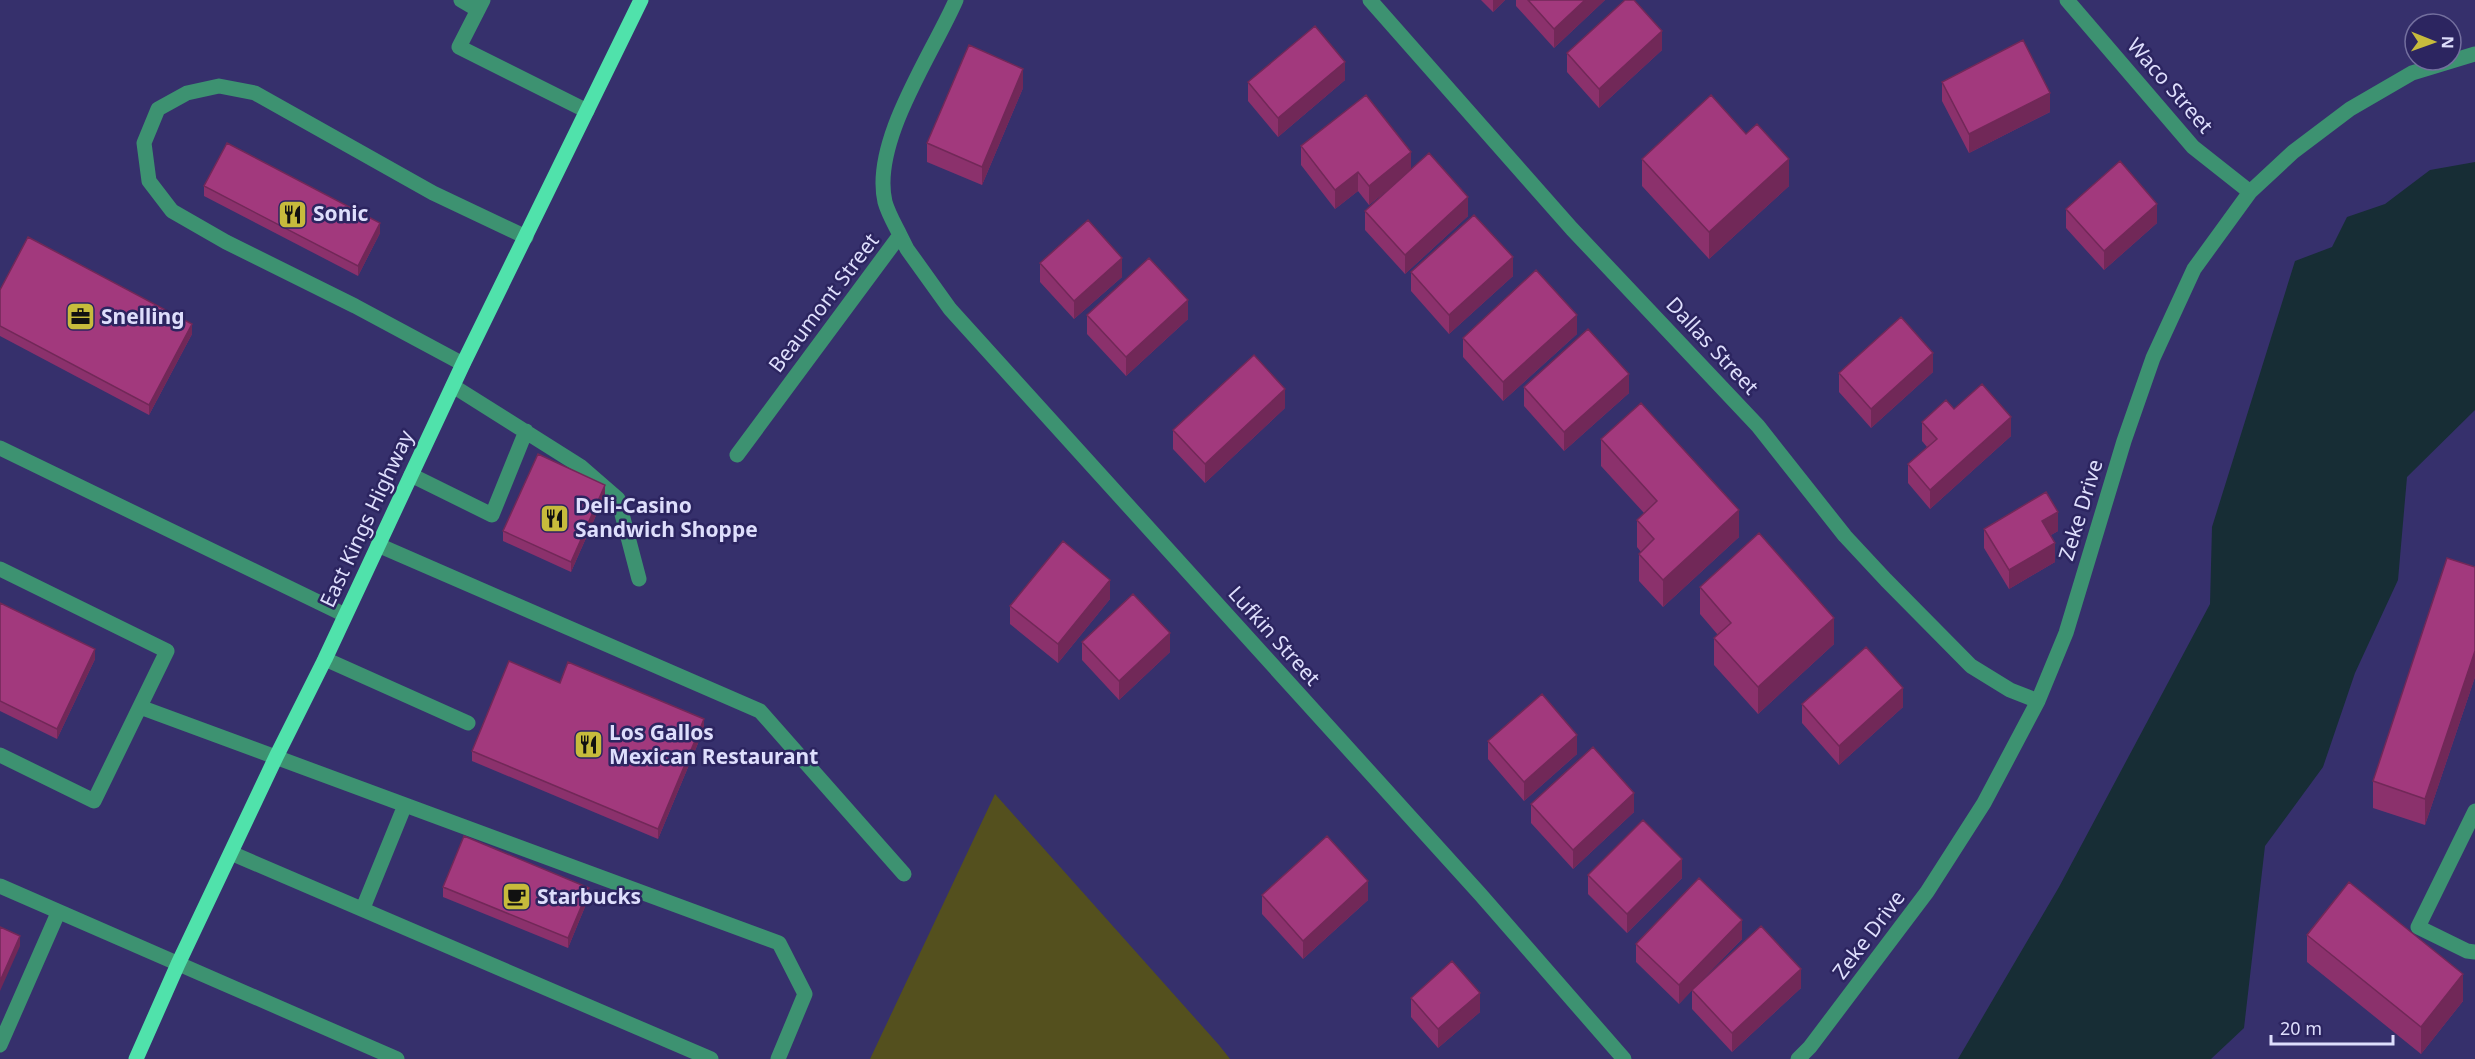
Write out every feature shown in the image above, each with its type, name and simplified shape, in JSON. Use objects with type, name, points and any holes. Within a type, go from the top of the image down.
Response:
[{"type":"main road","name":"East Kings Highway","points":[[136,1059],[178,964],[325,659],[463,364],[641,0]]},
{"type":"street","points":[[460,0],[481,5],[459,47],[587,111]]},
{"type":"street","name":"Beaumont Street","points":[[737,455],[900,235],[885,201],[884,167],[892,130],[956,0]]},
{"type":"street","name":"Dallas Street","points":[[1371,0],[1565,221],[1758,426],[1845,536],[1886,580],[1971,666],[2010,690],[2038,701]]},
{"type":"street","name":"Waco Street","points":[[2067,0],[2193,147],[2250,192]]},
{"type":"street","name":"Zeke Drive","points":[[1798,1059],[1810,1047],[1927,892],[1984,803],[2038,701],[2066,633],[2124,441],[2153,358],[2194,269],[2250,192],[2293,152],[2350,109],[2412,73],[2475,54]]},
{"type":"street","points":[[463,364],[355,306],[226,242],[172,211],[149,181],[144,143],[158,109],[187,93],[219,86],[255,93],[433,193],[526,237]]},
{"type":"street","name":"Lufkin Street","points":[[900,235],[907,249],[950,309],[1472,885],[1624,1059]]},
{"type":"street","points":[[453,386],[580,466],[618,499],[639,579]]},
{"type":"street","points":[[411,475],[492,515],[526,431]]},
{"type":"street","points":[[0,448],[345,615]]},
{"type":"street","points":[[378,545],[760,711],[904,874]]},
{"type":"street","points":[[0,568],[167,651],[94,801],[0,755]]},
{"type":"street","points":[[325,659],[468,723]]},
{"type":"street","points":[[140,707],[779,944],[805,994],[778,1059]]},
{"type":"street","points":[[363,908],[405,804]]},
{"type":"street","points":[[2475,811],[2470,832],[2418,927],[2467,951],[2475,952]]},
{"type":"street","points":[[231,853],[711,1059]]},
{"type":"street","points":[[0,886],[397,1059]]},
{"type":"street","points":[[0,1045],[58,913]]},
{"type":"shaded area","points":[[995,794],[1219,1045],[1230,1059],[870,1059]]},
{"type":"water","points":[[2475,162],[2475,410],[2407,477],[2398,580],[2355,673],[2323,767],[2265,846],[2244,1028],[2211,1059],[1958,1059],[2059,887],[2210,604],[2212,527],[2295,261],[2332,247],[2347,217],[2385,204],[2430,170]]},
{"type":"building","points":[[1528,0],[1585,0],[1554,29]]},
{"type":"building","points":[[1625,0],[1634,0],[1662,31],[1599,89],[1567,53]]},
{"type":"building","points":[[1315,26],[1345,62],[1278,118],[1248,82]]},
{"type":"building","points":[[2023,40],[2050,93],[1969,134],[1942,82]]},
{"type":"building","points":[[969,45],[1023,69],[982,167],[927,143]]},
{"type":"building","points":[[1366,95],[1411,152],[1369,186],[1358,172],[1335,190],[1301,146]]},
{"type":"building","points":[[1711,95],[1746,134],[1757,124],[1789,159],[1709,232],[1642,159]]},
{"type":"building","name":"Sonic","points":[[227,143],[380,223],[358,266],[204,186]]},
{"type":"building","points":[[1429,153],[1468,197],[1405,255],[1365,211]]},
{"type":"building","points":[[2120,161],[2157,204],[2104,251],[2066,209]]},
{"type":"building","points":[[1474,215],[1513,257],[1449,315],[1411,272]]},
{"type":"building","points":[[1088,220],[1122,258],[1074,301],[1040,263]]},
{"type":"building","name":"Snelling","points":[[28,237],[192,324],[149,405],[0,326],[0,290]]},
{"type":"building","points":[[1149,258],[1188,300],[1126,357],[1087,315]]},
{"type":"building","points":[[1536,270],[1577,315],[1503,382],[1463,338]]},
{"type":"building","points":[[1901,317],[1933,353],[1871,409],[1839,373]]},
{"type":"building","points":[[1588,329],[1629,374],[1564,432],[1524,387]]},
{"type":"building","points":[[1254,355],[1285,389],[1205,464],[1173,430]]},
{"type":"building","points":[[1982,384],[2011,417],[1930,490],[1908,464],[1937,439],[1922,422],[1946,400],[1954,409]]},
{"type":"building","points":[[1641,403],[1739,510],[1663,580],[1639,554],[1654,539],[1637,520],[1657,501],[1601,439]]},
{"type":"building","name":"Deli-Casino Sandwich Shoppe","points":[[538,454],[605,485],[571,562],[503,531]]},
{"type":"building","points":[[2046,492],[2058,512],[2042,521],[2055,543],[2009,570],[1984,529]]},
{"type":"building","points":[[1759,533],[1834,618],[1758,687],[1714,638],[1731,623],[1700,587]]},
{"type":"building","points":[[1063,541],[1110,580],[1058,644],[1010,606]]},
{"type":"building","points":[[2447,558],[2475,567],[2475,651],[2425,799],[2373,781]]},
{"type":"building","points":[[1133,594],[1170,633],[1119,681],[1082,642]]},
{"type":"building","points":[[0,603],[95,649],[57,729],[0,701]]},
{"type":"building","points":[[1866,647],[1903,688],[1839,746],[1802,704]]},
{"type":"building","name":"Los Gallos Mexican Restaurant","points":[[509,661],[560,683],[568,662],[704,719],[658,829],[472,751]]},
{"type":"building","points":[[1542,694],[1577,735],[1524,782],[1488,741]]},
{"type":"building","points":[[1593,747],[1634,793],[1573,850],[1531,804]]},
{"type":"building","points":[[1643,820],[1682,859],[1627,914],[1588,875]]},
{"type":"building","name":"Starbucks","points":[[464,836],[589,888],[568,938],[443,887]]},
{"type":"building","points":[[1327,836],[1368,881],[1303,941],[1262,895]]},
{"type":"building","points":[[1699,878],[1742,920],[1679,985],[1636,944]]},
{"type":"building","points":[[2349,882],[2463,974],[2421,1027],[2307,935]]},
{"type":"building","points":[[1761,926],[1801,969],[1732,1033],[1692,990]]},
{"type":"building","points":[[0,927],[20,936],[0,981]]},
{"type":"building","points":[[1452,961],[1480,993],[1438,1029],[1411,998]]},
{"type":"place","name":"Sonic","points":[[292,214]]},
{"type":"place","name":"Snelling","points":[[80,317]]},
{"type":"place","name":"Deli-Casino Sandwich Shoppe","points":[[554,518]]},
{"type":"place","name":"Los Gallos Mexican Restaurant","points":[[588,745]]},
{"type":"place","name":"Starbucks","points":[[516,897]]}]
